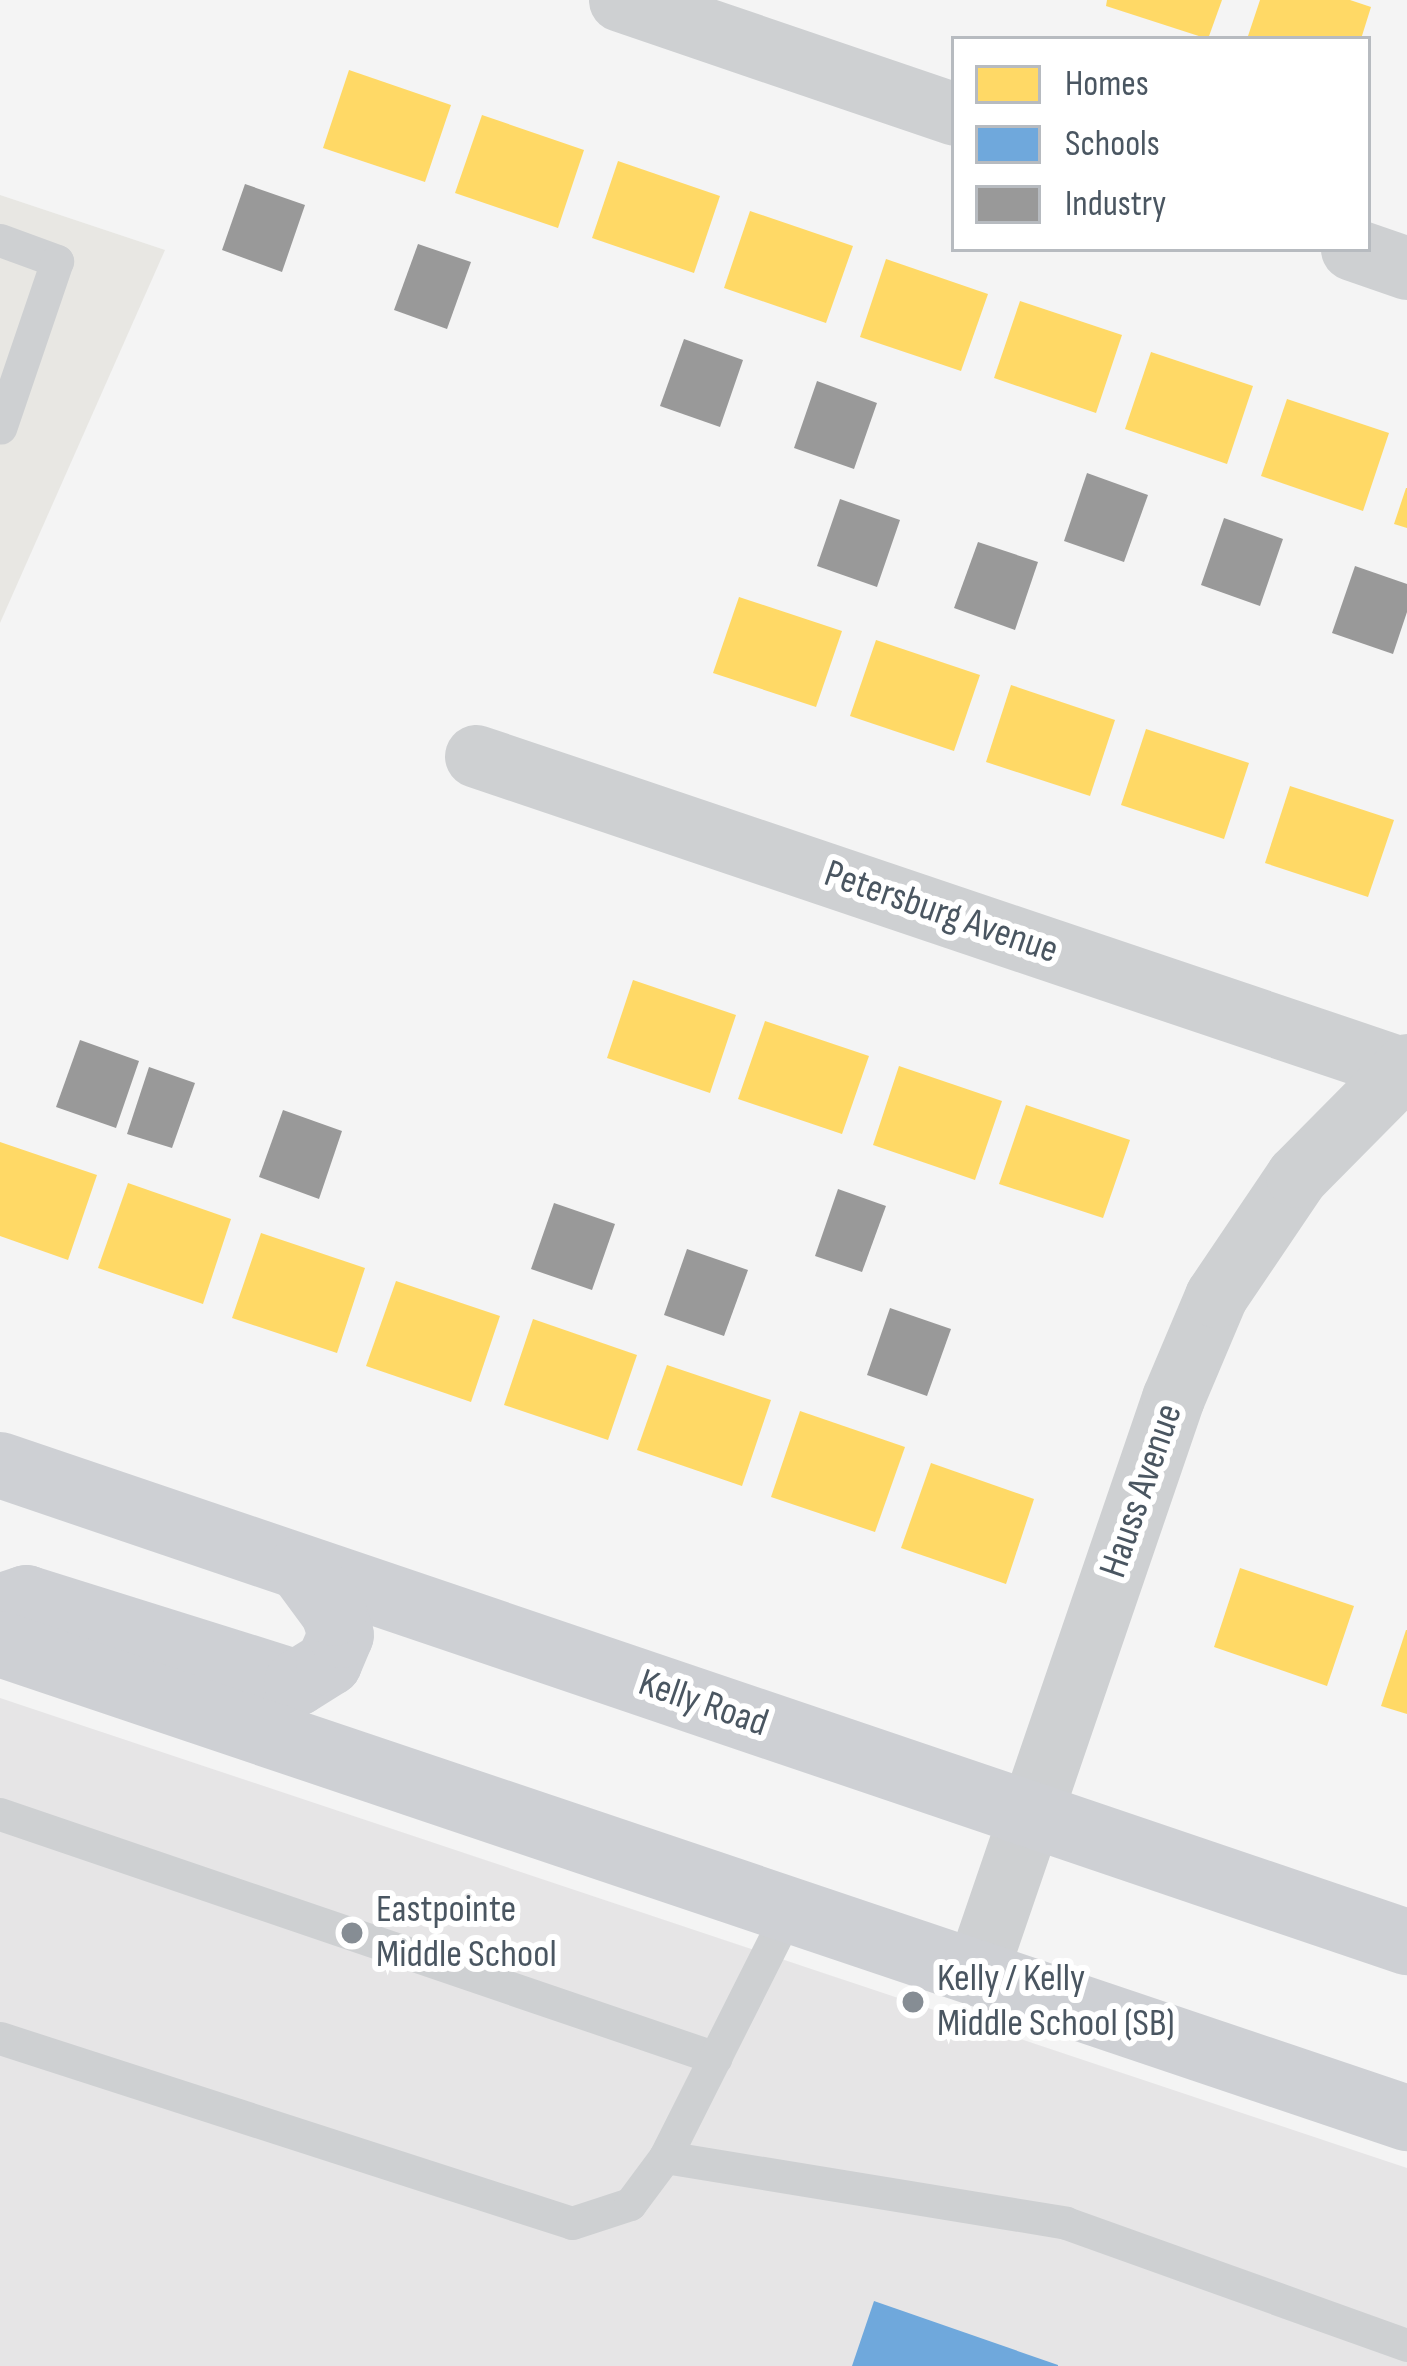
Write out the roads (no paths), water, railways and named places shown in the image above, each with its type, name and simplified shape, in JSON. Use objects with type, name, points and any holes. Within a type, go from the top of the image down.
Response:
[{"type":"street","points":[[620,0],[951,113]]},
{"type":"street","points":[[1361,252],[1407,268]]},
{"type":"street","name":"Petersburg Avenue","points":[[476,756],[1406,1068]]},
{"type":"street","name":"Hauss Avenue","points":[[976,1973],[1174,1398],[1216,1296],[1297,1176],[1406,1068]]},
{"type":"street","name":"Kelly Road","points":[[0,1465],[1407,1942]]},
{"type":"street","points":[[0,1606],[26,1598],[297,1683],[329,1664],[341,1635],[334,1613],[301,1568]]},
{"type":"street","points":[[0,1644],[1407,2118]]},
{"type":"lane","points":[[0,240],[57,261],[0,428]]},
{"type":"lane","points":[[0,1814],[716,2058]]},
{"type":"lane","points":[[0,2038],[572,2223],[630,2204],[665,2157],[789,1910]]},
{"type":"lane","points":[[665,2157],[1066,2223],[1407,2345]]},
{"type":"place","name":"Eastpointe Middle School","points":[[352,1933]]},
{"type":"place","name":"Kelly / Kelly Middle School (SB)","points":[[913,2002]]}]
